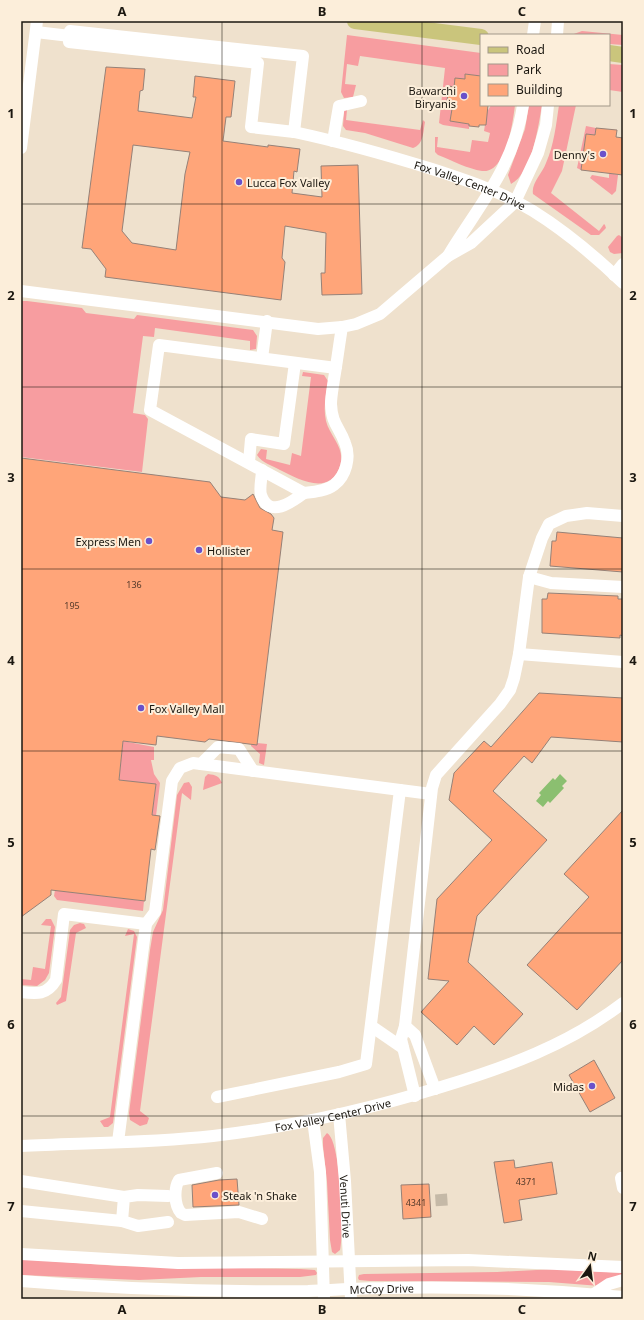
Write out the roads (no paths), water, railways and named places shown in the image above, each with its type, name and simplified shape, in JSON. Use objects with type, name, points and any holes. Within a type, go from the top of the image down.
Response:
[{"type":"main road","points":[[355,21],[480,37]]},
{"type":"main road","points":[[610,53],[623,55]]},
{"type":"street","points":[[532,34],[535,21]]},
{"type":"street","points":[[557,34],[558,21]]},
{"type":"street","points":[[21,148],[24,94],[36,27],[70,36],[70,31],[303,56],[294,132]]},
{"type":"street","name":"Fox Valley Center Drive","points":[[70,36],[69,42],[258,63],[251,127],[294,132],[333,141],[429,168],[492,191],[515,202],[564,233],[619,279]]},
{"type":"street","points":[[333,141],[339,106],[361,101]]},
{"type":"street","points":[[448,256],[492,191],[512,152],[517,136],[523,106]]},
{"type":"street","points":[[21,291],[267,321],[318,329],[356,324],[380,314],[448,256],[471,243],[515,202],[538,153],[546,125],[548,106]]},
{"type":"street","points":[[619,279],[623,264]]},
{"type":"street","points":[[262,358],[267,321]]},
{"type":"street","points":[[262,470],[261,494],[268,504],[275,508],[286,506],[304,493],[316,492],[334,486],[344,472],[348,459],[346,444],[333,421],[331,402],[342,327]]},
{"type":"street","points":[[304,493],[150,410],[159,345],[336,368]]},
{"type":"street","points":[[248,462],[252,440],[284,444],[295,363]]},
{"type":"street","points":[[415,1096],[401,1039],[405,1026],[432,794],[436,775],[500,704],[510,690],[519,654],[530,577],[542,538],[549,524],[566,516],[587,513],[623,516]]},
{"type":"street","points":[[530,577],[551,583],[623,588]]},
{"type":"street","points":[[519,654],[623,662]]},
{"type":"street","points":[[201,764],[218,746],[239,749],[253,771]]},
{"type":"street","points":[[118,1142],[146,924],[155,912],[172,781],[180,768],[193,763],[432,794]]},
{"type":"street","points":[[217,1097],[340,1072],[366,1064],[400,790]]},
{"type":"street","points":[[21,992],[36,994],[44,992],[52,987],[56,980],[64,914],[146,924]]},
{"type":"street","name":"Fox Valley Center Drive","points":[[21,1146],[213,1136],[313,1120],[415,1096],[528,1058],[594,1024],[623,1003]]},
{"type":"street","points":[[370,1026],[403,1048]]},
{"type":"street","points":[[405,1026],[415,1035],[435,1089]]},
{"type":"street","name":"Venuti Drive","points":[[339,1114],[351,1294]]},
{"type":"street","points":[[313,1120],[320,1172],[324,1294]]},
{"type":"street","points":[[218,1173],[179,1180],[176,1187],[176,1202],[181,1213],[185,1215],[239,1212],[262,1219]]},
{"type":"street","points":[[21,1181],[124,1197],[138,1195],[168,1196]]},
{"type":"street","points":[[122,1221],[124,1197]]},
{"type":"street","points":[[21,1211],[122,1221],[138,1226],[168,1222]]},
{"type":"street","points":[[21,1254],[178,1263],[468,1260],[623,1267]]},
{"type":"street","points":[[593,1296],[609,1284],[623,1280]]},
{"type":"street","name":"McCoy Drive","points":[[21,1281],[134,1288],[324,1294],[351,1294],[451,1287],[538,1289],[593,1296],[623,1297]]},
{"type":"tunnel","points":[[441,1194],[442,1209]]},
{"type":"place","name":"Bawarchi Biryanis","points":[[464,96]]},
{"type":"place","name":"Denny's","points":[[603,154]]},
{"type":"place","name":"Lucca Fox Valley","points":[[239,182]]},
{"type":"place","name":"Express Men","points":[[149,541]]},
{"type":"place","name":"Hollister","points":[[199,550]]},
{"type":"place","name":"Fox Valley Mall","points":[[141,708]]},
{"type":"place","name":"Midas","points":[[592,1086]]},
{"type":"place","name":"Steak 'n Shake","points":[[215,1195]]}]
